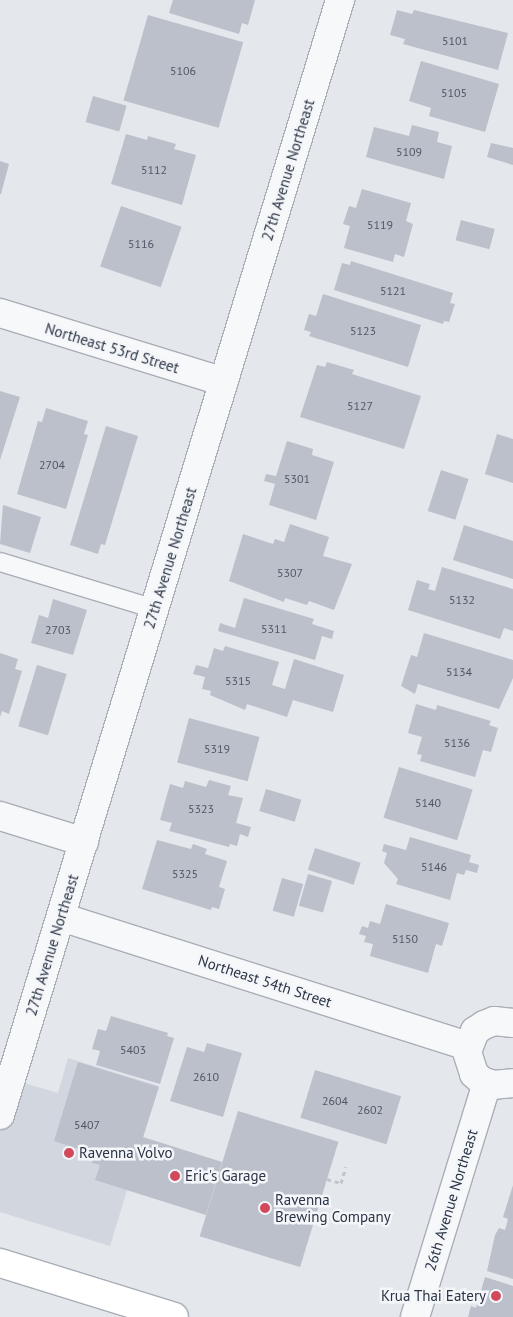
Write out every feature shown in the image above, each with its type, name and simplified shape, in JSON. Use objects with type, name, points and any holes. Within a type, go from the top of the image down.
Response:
[{"type":"main road","points":[[0,1264],[174,1317]]},
{"type":"street","name":"27th Avenue Northeast","points":[[0,1115],[340,0]]},
{"type":"street","name":"Northeast 53rd Street","points":[[0,313],[224,382]]},
{"type":"street","points":[[0,816],[84,842]]},
{"type":"street","name":"Northeast 54th Street","points":[[61,917],[468,1046]]},
{"type":"street","points":[[500,1083],[474,1074],[469,1063],[468,1046],[475,1031],[484,1025],[512,1018]]},
{"type":"street","name":"26th Avenue Northeast","points":[[415,1317],[500,1083]]},
{"type":"lane","points":[[0,562],[155,610]]},
{"type":"path","points":[[327,1179],[341,1184],[346,1168]]},
{"type":"shaded area","name":"Ravenna Volvo","points":[[68,1058],[159,1086],[110,1246],[0,1212],[0,1076],[58,1093]]},
{"type":"building","points":[[173,0],[255,0],[248,25],[242,23],[239,34],[169,13]]},
{"type":"building","points":[[397,10],[412,14],[414,10],[508,33],[498,70],[403,44],[405,39],[390,35]]},
{"type":"building","points":[[148,15],[243,42],[219,128],[123,101]]},
{"type":"building","points":[[421,61],[499,84],[485,132],[429,116],[431,108],[409,101]]},
{"type":"building","points":[[93,96],[127,106],[119,132],[86,122]]},
{"type":"building","points":[[412,125],[439,132],[437,142],[452,146],[444,179],[366,157],[374,127],[409,136]]},
{"type":"building","points":[[126,134],[147,140],[148,136],[176,144],[174,149],[196,155],[182,205],[111,184]]},
{"type":"building","points":[[491,143],[513,148],[513,165],[487,157]]},
{"type":"building","points":[[0,161],[9,164],[1,194],[0,194]]},
{"type":"building","points":[[362,189],[411,203],[406,221],[413,224],[404,257],[395,254],[393,262],[344,248],[350,226],[343,224],[349,206],[356,208]]},
{"type":"building","points":[[121,206],[182,227],[161,287],[100,267]]},
{"type":"building","points":[[461,220],[495,229],[489,249],[456,240]]},
{"type":"building","points":[[351,261],[453,293],[450,303],[455,304],[449,322],[444,321],[443,324],[334,290],[342,263],[350,265]]},
{"type":"building","points":[[323,294],[421,325],[408,367],[309,336],[311,332],[304,330],[309,314],[316,316]]},
{"type":"building","points":[[327,362],[354,370],[352,374],[421,396],[404,449],[300,417],[317,365],[325,367]]},
{"type":"building","points":[[0,391],[20,397],[0,460]]},
{"type":"building","points":[[46,408],[88,421],[84,434],[88,435],[66,509],[17,494],[38,421],[42,422]]},
{"type":"building","points":[[106,426],[138,436],[105,545],[101,544],[98,554],[70,545]]},
{"type":"building","points":[[497,434],[513,439],[513,483],[485,474]]},
{"type":"building","points":[[287,441],[313,449],[312,455],[334,462],[316,520],[269,505],[275,484],[264,481],[266,474],[276,476]]},
{"type":"building","points":[[441,470],[469,479],[455,520],[428,511]]},
{"type":"building","points":[[3,505],[41,517],[30,553],[0,544]]},
{"type":"building","points":[[290,524],[329,537],[323,556],[352,564],[334,610],[309,601],[307,605],[285,598],[284,602],[229,581],[243,534],[273,544],[275,539],[284,542]]},
{"type":"building","points":[[464,525],[513,541],[513,579],[453,560]]},
{"type":"building","points":[[442,567],[513,589],[513,631],[504,628],[500,639],[408,610],[417,580],[430,584],[428,589],[435,591]]},
{"type":"building","points":[[244,598],[314,619],[312,624],[334,631],[332,639],[322,636],[315,660],[218,631],[220,623],[235,628]]},
{"type":"building","points":[[53,599],[87,610],[73,655],[31,643],[39,615],[48,618]]},
{"type":"building","points":[[424,633],[513,660],[513,678],[499,709],[418,684],[415,694],[401,686],[411,655],[417,657]]},
{"type":"building","points":[[225,646],[279,662],[272,685],[285,689],[294,659],[344,675],[333,712],[293,700],[287,717],[247,704],[245,710],[210,695],[211,691],[202,689],[205,677],[193,674],[196,665],[208,668],[214,648],[223,651]]},
{"type":"building","points":[[0,653],[18,659],[15,669],[22,671],[9,714],[2,711],[0,717]]},
{"type":"building","points":[[37,665],[67,674],[48,735],[18,726]]},
{"type":"building","points":[[416,704],[436,710],[437,705],[491,721],[489,725],[498,728],[491,752],[483,750],[475,777],[420,761],[422,755],[417,754],[422,737],[408,733]]},
{"type":"building","points":[[189,718],[260,737],[248,781],[177,762]]},
{"type":"building","points":[[399,767],[473,790],[457,840],[384,818]]},
{"type":"building","points":[[209,780],[231,786],[228,795],[243,798],[236,823],[251,827],[248,837],[240,834],[237,846],[230,844],[229,847],[169,831],[172,823],[160,820],[170,784],[183,788],[185,781],[206,787]]},
{"type":"building","points":[[266,789],[301,800],[295,822],[259,811]]},
{"type":"building","points":[[410,837],[471,855],[469,862],[479,865],[477,873],[466,870],[464,875],[457,873],[450,900],[396,884],[398,879],[384,863],[387,853],[382,851],[384,844],[406,850]]},
{"type":"building","points":[[157,840],[191,849],[193,844],[207,849],[205,854],[227,861],[219,887],[225,889],[219,909],[212,907],[211,910],[142,889]]},
{"type":"building","points":[[315,848],[361,863],[354,885],[308,870]]},
{"type":"building","points":[[308,874],[332,881],[323,913],[299,906]]},
{"type":"building","points":[[282,878],[303,884],[294,917],[273,911]]},
{"type":"building","points":[[386,904],[449,923],[442,946],[436,944],[428,973],[370,956],[373,944],[364,942],[366,936],[359,934],[362,926],[368,928],[370,921],[380,924]]},
{"type":"building","points":[[111,1016],[168,1033],[167,1036],[174,1038],[160,1084],[96,1065],[100,1051],[92,1049],[98,1029],[106,1031]]},
{"type":"building","points":[[207,1043],[242,1053],[223,1117],[170,1101],[187,1047],[204,1052]]},
{"type":"building","points":[[78,1062],[159,1087],[143,1137],[222,1162],[206,1215],[95,1180],[100,1165],[92,1163],[94,1154],[54,1141]]},
{"type":"building","points":[[315,1070],[401,1096],[386,1144],[300,1118]]},
{"type":"building","name":"Ravenna Brewing Company","points":[[238,1111],[338,1142],[300,1267],[200,1236]]},
{"type":"building","points":[[513,1185],[513,1279],[487,1271],[495,1235],[499,1228],[505,1230],[508,1219],[503,1217]]},
{"type":"building","name":"Krua Thai Eatery","points":[[485,1277],[513,1286],[513,1317],[468,1317],[471,1306],[476,1308]]},
{"type":"place","name":"Ravenna Volvo","points":[[69,1153]]},
{"type":"place","name":"Eric's Garage","points":[[175,1176]]},
{"type":"place","name":"Ravenna Brewing Company","points":[[265,1208]]},
{"type":"place","name":"Krua Thai Eatery","points":[[496,1296]]}]
